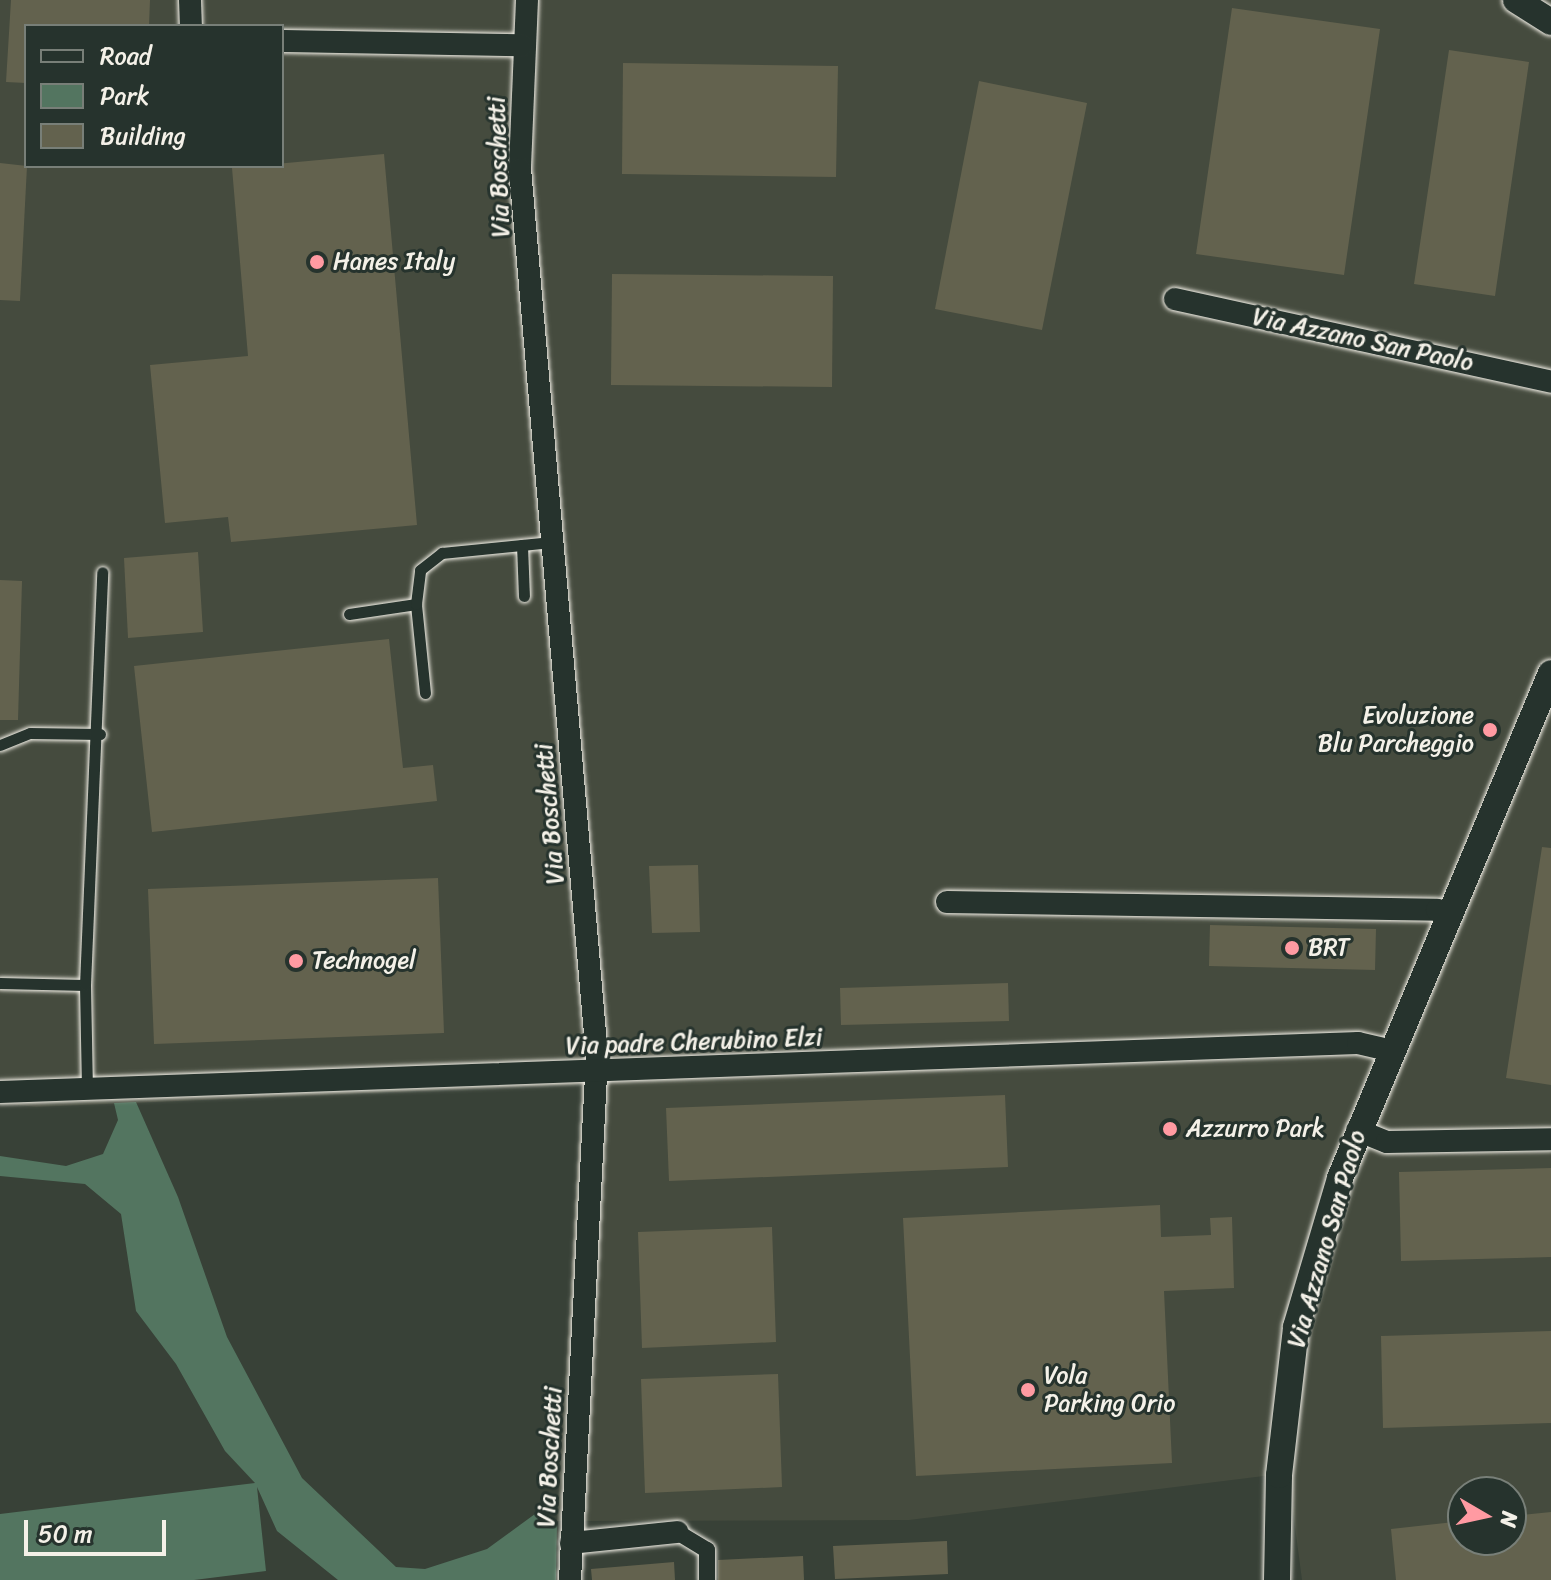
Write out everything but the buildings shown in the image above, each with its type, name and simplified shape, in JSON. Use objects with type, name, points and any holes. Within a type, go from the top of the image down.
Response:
[{"type":"street","points":[[190,0],[191,24]]},
{"type":"street","name":"Via Boschetti","points":[[527,0],[522,45],[520,169],[597,1072],[570,1580]]},
{"type":"street","points":[[1516,0],[1551,22]]},
{"type":"street","points":[[284,41],[522,45]]},
{"type":"street","name":"Via Azzano San Paolo","points":[[1175,299],[1551,382]]},
{"type":"street","name":"Via Azzano San Paolo","points":[[1277,1580],[1279,1475],[1296,1327],[1357,1130],[1389,1050],[1451,916],[1551,673]]},
{"type":"street","points":[[947,902],[1437,910],[1451,916]]},
{"type":"street","name":"Via padre Cherubino Elzi","points":[[0,1092],[1358,1043],[1389,1050]]},
{"type":"street","points":[[1357,1130],[1387,1142],[1551,1139]]},
{"type":"street","points":[[571,1543],[677,1532],[707,1550],[707,1580]]},
{"type":"lane","points":[[425,693],[416,604],[420,570],[442,553],[553,542]]},
{"type":"lane","points":[[522,545],[524,596]]},
{"type":"lane","points":[[88,1091],[85,985],[100,734],[102,572]]},
{"type":"lane","points":[[349,614],[416,604]]},
{"type":"lane","points":[[0,745],[30,733],[100,734]]},
{"type":"lane","points":[[0,983],[85,985]]},
{"type":"shaded area","points":[[0,0],[1551,0],[1551,1580],[1302,1580],[1288,1473],[909,1520],[557,1521],[582,1084],[36,1107],[0,1103]]},
{"type":"green space","points":[[136,1102],[178,1197],[227,1337],[302,1478],[396,1567],[425,1569],[487,1549],[535,1514],[557,1521],[556,1580],[338,1580],[277,1531],[257,1487],[266,1571],[194,1580],[0,1580],[0,1514],[255,1483],[225,1451],[176,1364],[136,1311],[121,1214],[85,1184],[0,1176],[0,1156],[66,1166],[103,1154],[118,1120],[114,1103]]},
{"type":"place","name":"Hanes Italy","points":[[317,262]]},
{"type":"place","name":"Evoluzione Blu Parcheggio","points":[[1490,730]]},
{"type":"place","name":"BRT","points":[[1292,948]]},
{"type":"place","name":"Technogel","points":[[296,961]]},
{"type":"place","name":"Azzurro Park","points":[[1170,1129]]},
{"type":"place","name":"Vola Parking Orio","points":[[1028,1390]]}]
